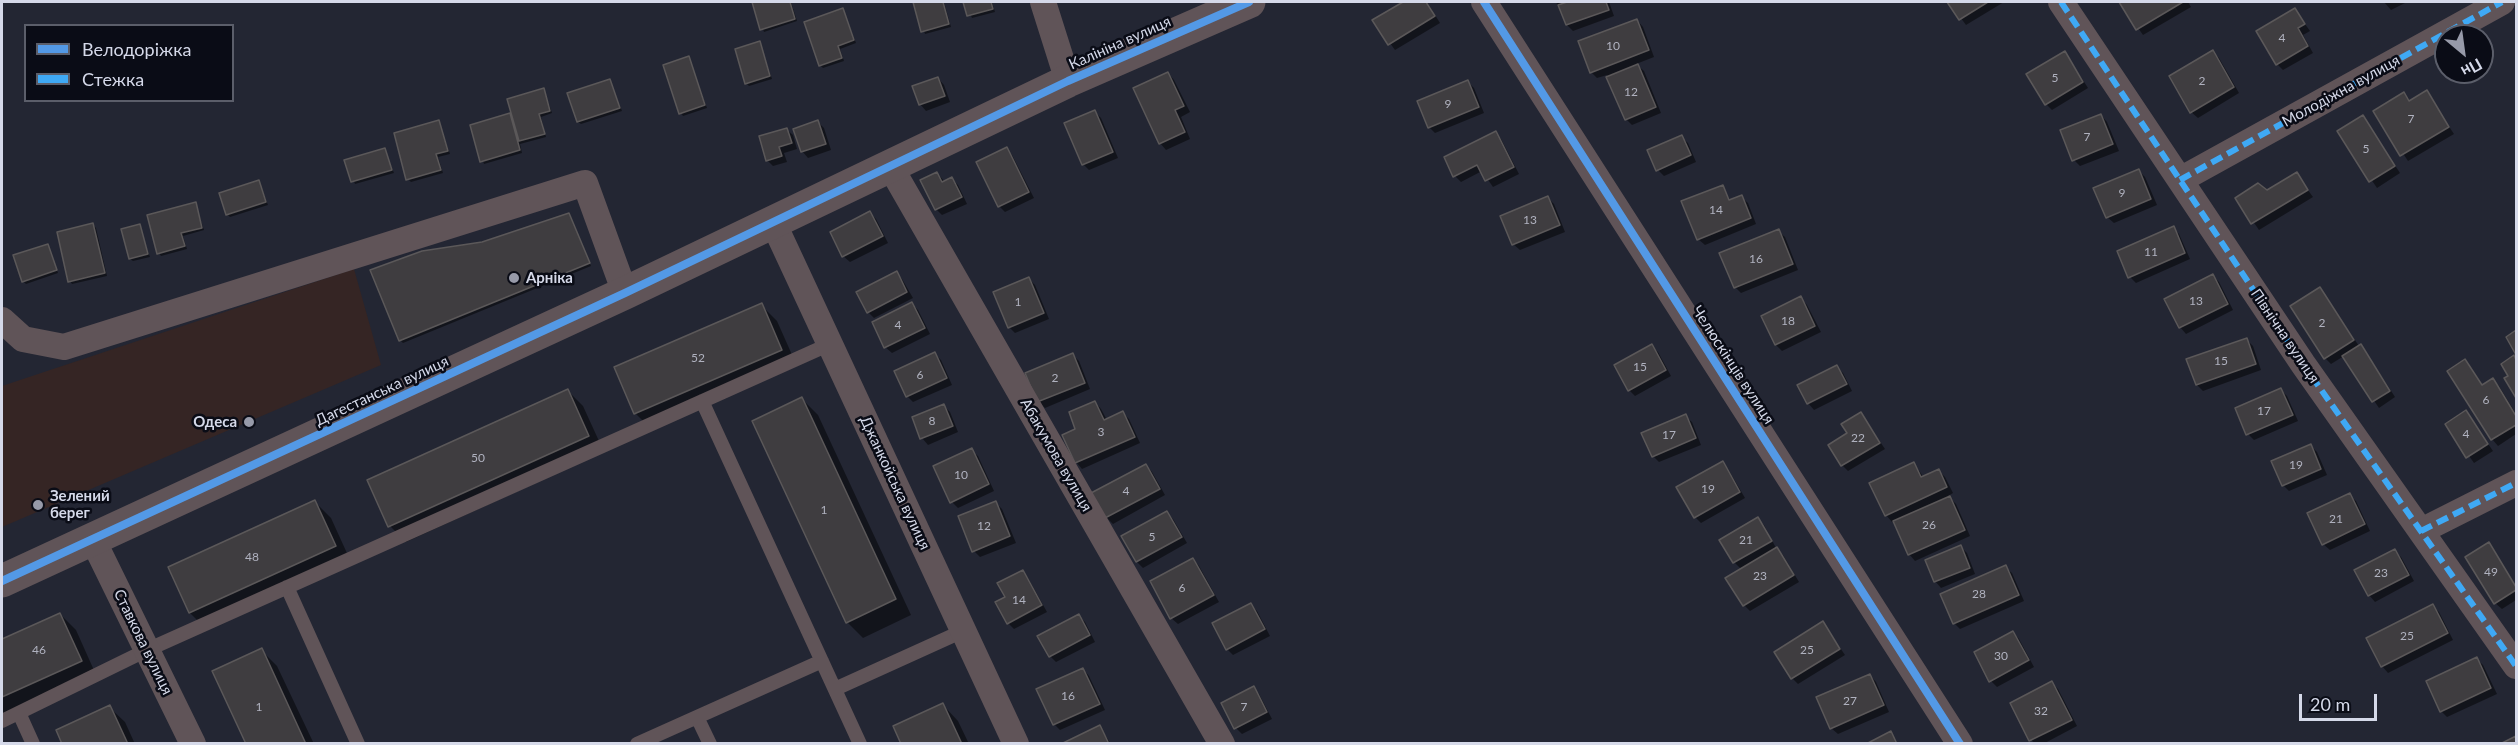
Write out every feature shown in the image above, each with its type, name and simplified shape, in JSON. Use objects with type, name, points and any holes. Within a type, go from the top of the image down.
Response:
[{"type":"street","points":[[1043,2],[1068,81]]},
{"type":"street","name":"Калініна вулиця","points":[[890,166],[1068,81],[1249,2]]},
{"type":"street","name":"Челюскінців вулиця","points":[[1484,2],[1960,744]]},
{"type":"street","name":"Північна вулиця","points":[[2061,2],[2303,364],[2517,666]]},
{"type":"street","name":"Молодіжна вулиця","points":[[2180,180],[2502,2]]},
{"type":"street","name":"Дагестанська вулиця","points":[[2,581],[625,293],[890,166]]},
{"type":"street","name":"Абакумова вулиця","points":[[890,166],[1222,744]]},
{"type":"street","points":[[2,320],[23,339],[64,348],[585,183],[625,293]]},
{"type":"street","name":"Джанкойська вулиця","points":[[773,222],[1016,744]]},
{"type":"street","points":[[2421,531],[2517,483]]},
{"type":"street","name":"Ставкова вулиця","points":[[93,540],[193,744]]},
{"type":"lane","points":[[2,721],[147,650],[830,344]]},
{"type":"lane","points":[[702,401],[860,744]]},
{"type":"lane","points":[[287,587],[358,744]]},
{"type":"lane","points":[[835,689],[963,631]]},
{"type":"lane","points":[[637,744],[822,661]]},
{"type":"lane","points":[[20,713],[33,744]]},
{"type":"lane","points":[[697,717],[710,744]]},
{"type":"shaded area","points":[[354,269],[381,365],[2,527],[2,386]]},
{"type":"building","points":[[752,2],[790,2],[795,19],[760,30]]},
{"type":"building","points":[[913,2],[943,2],[949,24],[921,32]]},
{"type":"building","points":[[963,2],[991,2],[993,9],[967,16]]},
{"type":"building","points":[[1403,2],[1426,2],[1435,16],[1388,45],[1372,20]]},
{"type":"building","points":[[1567,2],[1606,2],[1609,10],[1566,25],[1558,5]]},
{"type":"building","points":[[1947,2],[1988,2],[1959,20]]},
{"type":"building","points":[[2119,2],[2183,2],[2136,30]]},
{"type":"building","points":[[843,8],[854,40],[838,46],[842,58],[819,66],[804,22]]},
{"type":"building","points":[[2295,8],[2305,24],[2298,28],[2308,46],[2276,65],[2256,31]]},
{"type":"building","points":[[1637,19],[1649,50],[1590,73],[1578,41]]},
{"type":"building","points":[[760,41],[770,76],[745,84],[735,49]]},
{"type":"building","points":[[2213,50],[2234,87],[2190,113],[2169,76]]},
{"type":"building","points":[[2065,51],[2083,82],[2045,105],[2026,74]]},
{"type":"building","points":[[689,56],[705,105],[679,114],[663,65]]},
{"type":"building","points":[[1638,64],[1656,107],[1625,120],[1606,77]]},
{"type":"building","points":[[1168,72],[1184,106],[1175,110],[1185,132],[1159,144],[1133,88]]},
{"type":"building","points":[[938,77],[945,96],[919,105],[912,86]]},
{"type":"building","points":[[610,79],[620,108],[577,122],[567,93]]},
{"type":"building","points":[[1468,80],[1479,107],[1428,128],[1417,101]]},
{"type":"building","points":[[544,88],[550,111],[539,114],[545,134],[519,141],[507,99]]},
{"type":"building","points":[[2427,90],[2449,127],[2400,156],[2373,111],[2404,92],[2409,101]]},
{"type":"building","points":[[1095,110],[1113,152],[1082,165],[1064,123]]},
{"type":"building","points":[[510,113],[520,150],[480,162],[470,125]]},
{"type":"building","points":[[2101,114],[2113,144],[2072,161],[2060,130]]},
{"type":"building","points":[[2363,115],[2395,166],[2369,182],[2337,131]]},
{"type":"building","points":[[439,120],[448,151],[436,154],[441,170],[406,180],[394,133]]},
{"type":"building","points":[[818,120],[826,144],[801,152],[793,129]]},
{"type":"building","points":[[787,128],[792,143],[779,147],[782,156],[766,161],[759,136]]},
{"type":"building","points":[[1496,131],[1514,167],[1485,181],[1477,165],[1453,177],[1444,157]]},
{"type":"building","points":[[1682,135],[1691,155],[1656,171],[1647,150]]},
{"type":"building","points":[[1007,147],[1029,192],[998,207],[976,162]]},
{"type":"building","points":[[385,148],[392,170],[351,182],[344,160]]},
{"type":"building","points":[[2139,169],[2151,199],[2106,218],[2093,188]]},
{"type":"building","points":[[937,172],[942,182],[952,177],[962,197],[935,210],[920,180]]},
{"type":"building","points":[[2297,172],[2308,190],[2251,224],[2235,198],[2258,183],[2267,190]]},
{"type":"building","points":[[259,180],[266,202],[226,215],[219,193]]},
{"type":"building","points":[[1723,185],[1729,200],[1742,195],[1751,218],[1697,240],[1681,201]]},
{"type":"building","points":[[1548,196],[1560,225],[1512,245],[1500,216]]},
{"type":"building","points":[[196,202],[202,228],[181,233],[185,246],[157,254],[147,215]]},
{"type":"building","points":[[870,211],[883,236],[842,257],[830,232]]},
{"type":"building","points":[[569,213],[590,263],[399,341],[370,270],[422,251],[482,242]]},
{"type":"building","points":[[93,223],[105,273],[68,282],[57,232]]},
{"type":"building","points":[[140,224],[148,254],[129,259],[121,229]]},
{"type":"building","points":[[2174,226],[2185,253],[2128,278],[2117,251]]},
{"type":"building","points":[[1779,229],[1793,264],[1734,288],[1719,253]]},
{"type":"building","points":[[48,244],[57,270],[22,282],[13,255]]},
{"type":"building","points":[[897,271],[907,292],[867,313],[856,292]]},
{"type":"building","points":[[2213,274],[2228,304],[2179,328],[2164,299]]},
{"type":"building","points":[[1029,277],[1044,313],[1008,328],[993,292]]},
{"type":"building","points":[[2320,287],[2354,340],[2324,359],[2290,306]]},
{"type":"building","points":[[1801,296],[1815,326],[1775,345],[1761,316]]},
{"type":"building","points":[[912,302],[925,328],[884,348],[872,322]]},
{"type":"building","points":[[762,303],[782,350],[634,414],[614,367]]},
{"type":"building","points":[[2516,330],[2516,355],[2506,337]]},
{"type":"building","points":[[2247,338],[2256,364],[2196,385],[2186,359]]},
{"type":"building","points":[[1652,344],[1666,370],[1628,391],[1614,365]]},
{"type":"building","points":[[2361,344],[2390,391],[2372,402],[2342,356]]},
{"type":"building","points":[[935,352],[947,378],[906,397],[894,371]]},
{"type":"building","points":[[1073,353],[1085,383],[1037,402],[1025,373]]},
{"type":"building","points":[[2514,355],[2516,398],[2504,378],[2508,376],[2501,364]]},
{"type":"building","points":[[2465,359],[2482,385],[2493,378],[2516,416],[2516,425],[2491,440],[2447,371]]},
{"type":"building","points":[[1837,365],[1847,384],[1807,404],[1797,385]]},
{"type":"building","points":[[2281,388],[2293,415],[2246,435],[2235,408]]},
{"type":"building","points":[[568,389],[589,436],[388,527],[367,480]]},
{"type":"building","points":[[802,397],[896,599],[846,623],[752,421]]},
{"type":"building","points":[[1095,401],[1104,420],[1123,411],[1135,437],[1075,463],[1062,435],[1075,429],[1069,412]]},
{"type":"building","points":[[944,404],[953,426],[920,439],[912,417]]},
{"type":"building","points":[[2466,410],[2488,444],[2466,458],[2445,424]]},
{"type":"building","points":[[1861,412],[1880,443],[1841,466],[1828,445],[1847,433],[1841,424]]},
{"type":"building","points":[[1686,414],[1696,438],[1652,457],[1641,433]]},
{"type":"building","points":[[2311,444],[2321,469],[2282,486],[2271,461]]},
{"type":"building","points":[[972,448],[989,484],[950,503],[933,466]]},
{"type":"building","points":[[1723,461],[1740,492],[1694,518],[1676,487]]},
{"type":"building","points":[[1914,462],[1921,477],[1939,469],[1947,487],[1885,516],[1869,483]]},
{"type":"building","points":[[1146,464],[1160,489],[1105,518],[1091,493]]},
{"type":"building","points":[[2350,493],[2365,524],[2322,545],[2307,513]]},
{"type":"building","points":[[1950,496],[1965,530],[1908,555],[1893,521]]},
{"type":"building","points":[[315,500],[336,546],[189,613],[168,567]]},
{"type":"building","points":[[996,501],[1010,536],[972,552],[958,516]]},
{"type":"building","points":[[1167,511],[1182,537],[1136,562],[1121,536]]},
{"type":"building","points":[[1758,517],[1772,541],[1733,563],[1719,540]]},
{"type":"building","points":[[2489,542],[2516,587],[2516,590],[2494,604],[2465,557]]},
{"type":"building","points":[[1961,545],[1970,568],[1934,582],[1925,560]]},
{"type":"building","points":[[1777,547],[1794,575],[1743,606],[1725,578]]},
{"type":"building","points":[[2395,549],[2409,575],[2368,596],[2354,570]]},
{"type":"building","points":[[1193,558],[1214,595],[1170,619],[1150,581]]},
{"type":"building","points":[[2006,565],[2019,595],[1953,624],[1940,594]]},
{"type":"building","points":[[1023,570],[1042,605],[1007,624],[995,602],[1005,597],[997,583]]},
{"type":"building","points":[[1251,603],[1265,629],[1226,650],[1212,623]]},
{"type":"building","points":[[2433,604],[2448,633],[2381,667],[2366,638]]},
{"type":"building","points":[[60,613],[82,661],[2,697],[2,639]]},
{"type":"building","points":[[1079,614],[1090,635],[1049,657],[1037,636]]},
{"type":"building","points":[[1823,621],[1840,649],[1791,679],[1774,652]]},
{"type":"building","points":[[2013,631],[2029,660],[1989,682],[1974,652]]},
{"type":"building","points":[[262,648],[306,744],[246,744],[212,671]]},
{"type":"building","points":[[2477,657],[2491,688],[2440,712],[2426,681]]},
{"type":"building","points":[[1083,668],[1100,704],[1053,725],[1036,689]]},
{"type":"building","points":[[1870,674],[1884,705],[1830,729],[1816,697]]},
{"type":"building","points":[[2052,681],[2072,720],[2029,741],[2010,703]]},
{"type":"building","points":[[1254,686],[1267,712],[1234,729],[1221,703]]},
{"type":"building","points":[[943,703],[962,744],[901,744],[893,726]]},
{"type":"building","points":[[110,705],[128,744],[62,744],[56,730]]},
{"type":"building","points":[[1100,725],[1109,744],[1061,744]]},
{"type":"building","points":[[1891,731],[1897,744],[1866,744]]},
{"type":"building","points":[[2516,736],[2516,744],[2500,744]]},
{"type":"marked path","points":[[2061,2],[2303,364],[2516,666]]},
{"type":"marked path","points":[[2180,180],[2502,2]]},
{"type":"marked path","points":[[2421,531],[2516,483]]},
{"type":"cycle path","points":[[2,581],[625,293],[1068,81],[1249,2]]},
{"type":"cycle path","points":[[1484,2],[1960,744]]},
{"type":"place","name":"Арніка","points":[[514,278]]},
{"type":"place","name":"Одеса","points":[[249,422]]},
{"type":"place","name":"Зелений берег","points":[[38,505]]}]
